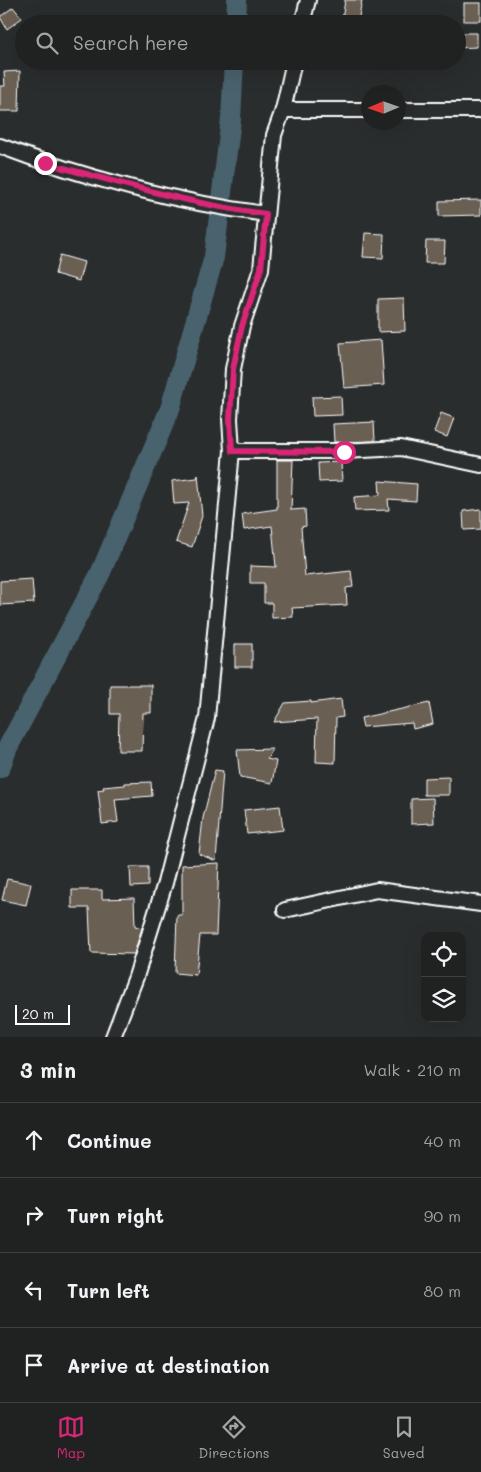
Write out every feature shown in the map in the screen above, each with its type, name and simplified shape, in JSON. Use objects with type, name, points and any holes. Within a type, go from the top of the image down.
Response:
[{"type":"street","points":[[304,15],[308,0]]},
{"type":"street","points":[[113,1037],[136,977],[165,883],[207,718],[232,451],[230,419],[233,369],[242,326],[261,269],[274,135],[283,110],[292,70]]},
{"type":"street","points":[[283,110],[361,110]]},
{"type":"street","points":[[406,110],[481,110]]},
{"type":"street","points":[[0,146],[45,163],[181,199],[266,214]]},
{"type":"street","points":[[232,451],[344,452],[401,448],[481,465]]},
{"type":"street","points":[[285,910],[377,890],[481,904]]},
{"type":"building","points":[[345,0],[362,0],[359,15],[343,15]]},
{"type":"building","points":[[464,3],[481,3],[481,21],[466,21],[466,15],[464,15]]},
{"type":"building","points":[[13,7],[20,15],[15,15],[15,23],[7,29],[0,17]]},
{"type":"building","points":[[466,33],[477,33],[477,47],[466,48]]},
{"type":"building","points":[[20,71],[19,111],[0,111],[0,86],[5,86],[4,72]]},
{"type":"building","points":[[481,200],[481,215],[439,216],[439,201]]},
{"type":"building","points":[[365,233],[384,234],[383,258],[363,257]]},
{"type":"building","points":[[426,241],[445,241],[444,263],[425,263]]},
{"type":"building","points":[[60,255],[84,262],[79,281],[55,274]]},
{"type":"building","points":[[404,298],[405,331],[378,332],[378,299]]},
{"type":"building","points":[[381,340],[384,385],[344,388],[340,343]]},
{"type":"building","points":[[341,396],[342,415],[313,416],[312,397]]},
{"type":"building","points":[[441,413],[454,418],[447,437],[434,432]]},
{"type":"building","points":[[374,422],[375,441],[334,442],[333,424]]},
{"type":"building","points":[[277,460],[293,460],[291,510],[305,509],[306,526],[301,527],[305,576],[351,571],[353,587],[346,588],[347,605],[292,608],[293,617],[272,618],[272,603],[264,603],[264,583],[250,583],[250,566],[276,567],[272,526],[244,530],[242,514],[277,509]]},
{"type":"building","points":[[341,462],[342,481],[319,482],[318,463]]},
{"type":"building","points":[[198,475],[202,516],[192,547],[176,542],[189,503],[174,504],[172,481],[197,478]]},
{"type":"building","points":[[379,481],[417,484],[416,501],[388,499],[389,510],[355,511],[354,497],[380,495]]},
{"type":"building","points":[[481,509],[481,529],[464,530],[463,511]]},
{"type":"building","points":[[32,579],[34,603],[0,605],[0,581]]},
{"type":"building","points":[[235,644],[252,644],[252,667],[235,667]]},
{"type":"building","points":[[110,685],[151,685],[151,713],[143,713],[142,751],[118,751],[119,714],[110,714]]},
{"type":"building","points":[[341,699],[343,717],[336,718],[335,763],[316,762],[317,719],[274,722],[285,703],[311,701],[311,703]]},
{"type":"building","points":[[429,703],[433,724],[413,729],[412,723],[363,727],[361,718]]},
{"type":"building","points":[[273,749],[267,759],[276,761],[272,783],[240,777],[237,750]]},
{"type":"building","points":[[215,770],[223,771],[216,861],[199,854],[203,818]]},
{"type":"building","points":[[449,777],[449,795],[424,795],[424,778]]},
{"type":"building","points":[[151,782],[152,796],[115,799],[118,822],[102,824],[98,790],[104,789],[103,787],[125,785],[125,783]]},
{"type":"building","points":[[433,798],[434,823],[411,824],[411,799]]},
{"type":"building","points":[[280,806],[283,830],[247,834],[244,810]]},
{"type":"building","points":[[219,863],[216,935],[200,935],[196,975],[175,973],[177,915],[182,915],[182,865]]},
{"type":"building","points":[[130,867],[148,867],[148,886],[131,887]]},
{"type":"building","points":[[7,879],[31,884],[26,905],[2,900]]},
{"type":"building","points":[[72,890],[102,890],[102,899],[134,898],[135,926],[142,928],[134,954],[91,953],[89,908],[72,908]]},
{"type":"waterway","points":[[236,15],[237,0]]},
{"type":"waterway","points":[[0,768],[8,747],[100,574],[170,409],[214,257],[231,119],[234,70]]},
{"type":"route","points":[[45,163],[181,199],[266,214],[261,269],[242,326],[233,369],[230,419],[232,451],[344,452]]}]
